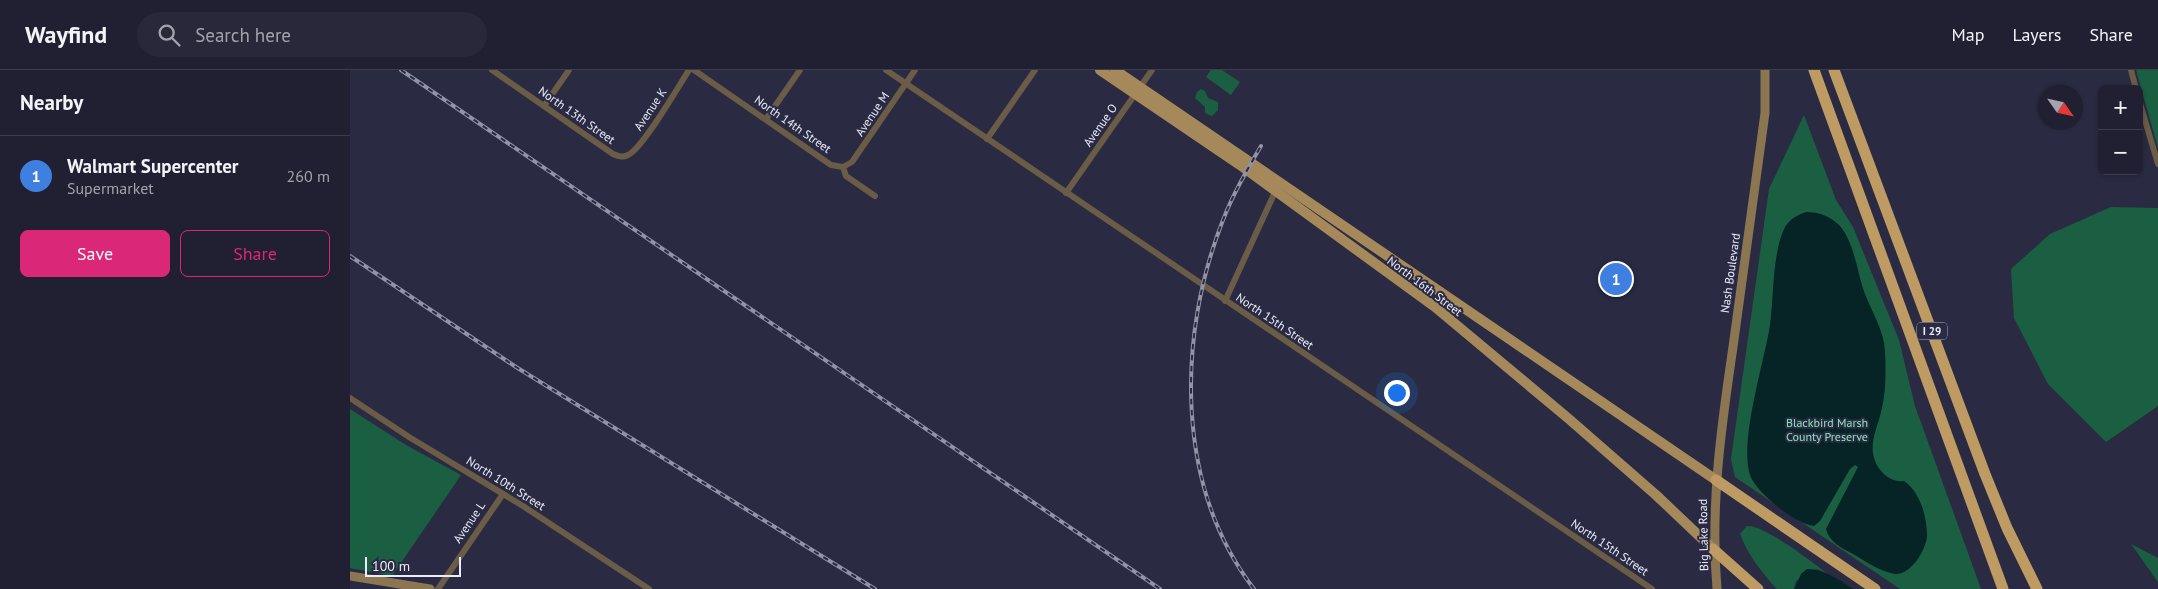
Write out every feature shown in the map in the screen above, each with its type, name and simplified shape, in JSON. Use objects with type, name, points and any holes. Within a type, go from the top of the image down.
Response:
[{"type":"highway","name":"I 29","points":[[1814,70],[2003,589]]},
{"type":"highway","name":"I 29","points":[[1834,70],[1985,474],[2007,528],[2037,589]]},
{"type":"highway","points":[[1716,480],[1875,589]]},
{"type":"highway","points":[[1714,549],[1758,589]]},
{"type":"main road","name":"North 16th Street","points":[[1100,70],[1137,91],[1716,480]]},
{"type":"main road","name":"North 16th Street","points":[[1114,70],[1137,91],[1421,297],[1479,343],[1656,495],[1714,549]]},
{"type":"street","name":"North 13th Street","points":[[492,70],[613,154],[625,156]]},
{"type":"street","points":[[544,106],[569,70]]},
{"type":"street","name":"Avenue K","points":[[625,156],[634,151],[640,143],[689,70]]},
{"type":"street","name":"North 14th Street","points":[[694,70],[831,165],[843,167],[846,176],[875,196]]},
{"type":"street","points":[[766,119],[800,70]]},
{"type":"street","name":"North 15th Street","points":[[886,70],[1652,589]]},
{"type":"street","name":"Avenue M","points":[[843,167],[856,156],[915,70]]},
{"type":"street","points":[[987,139],[1035,70]]},
{"type":"street","name":"Avenue O","points":[[1066,193],[1152,70]]},
{"type":"street","name":"Nash Boulevard","points":[[1716,480],[1765,113],[1765,70]]},
{"type":"street","points":[[2130,70],[2135,85]]},
{"type":"street","points":[[2143,113],[2158,164]]},
{"type":"street","points":[[1225,301],[1275,192]]},
{"type":"street","name":"North 10th Street","points":[[350,398],[649,589]]},
{"type":"street","name":"Big Lake Road","points":[[1716,480],[1714,549],[1717,589]]},
{"type":"street","name":"Avenue L","points":[[438,589],[503,494]]},
{"type":"street","points":[[350,576],[430,589]]},
{"type":"green space","points":[[1211,70],[1222,70],[1240,82],[1231,95],[1206,77]]},
{"type":"green space","points":[[2136,70],[2158,70],[2158,148],[2143,95],[2143,85],[2140,85]]},
{"type":"green space","points":[[1201,89],[1205,91],[1208,98],[1218,102],[1218,110],[1212,116],[1205,113],[1205,107],[1195,98],[1197,92]]},
{"type":"green space","name":"Blackbird Marsh County Preserve","points":[[1804,115],[1836,200],[1853,227],[1899,340],[1915,406],[1981,589],[1900,589],[1735,477],[1731,459],[1769,189]]},
{"type":"green space","points":[[2111,207],[2158,208],[2158,406],[2106,442],[2048,384],[2014,318],[2011,269],[2050,234]]},
{"type":"green space","points":[[350,409],[406,445],[461,475],[392,576],[350,568]]},
{"type":"green space","points":[[1747,526],[1754,527],[1776,537],[1828,574],[1816,569],[1796,581],[1794,589],[1777,589],[1766,577],[1743,542],[1740,534]]},
{"type":"green space","points":[[2131,544],[2158,558],[2158,582]]},
{"type":"shaded area","name":"Blackbird Marsh County Preserve","points":[[1806,212],[1828,217],[1840,226],[1845,233],[1862,286],[1882,336],[1886,366],[1884,398],[1873,442],[1874,459],[1879,469],[1888,477],[1893,480],[1904,481],[1914,491],[1922,505],[1927,528],[1926,542],[1917,561],[1901,573],[1890,573],[1873,566],[1836,544],[1828,534],[1826,529],[1858,467],[1855,465],[1850,469],[1820,521],[1814,526],[1797,520],[1768,499],[1750,475],[1747,460],[1750,423],[1770,325],[1778,249],[1787,224],[1800,214]]},
{"type":"shaded area","points":[[1807,569],[1826,573],[1853,589],[1794,589],[1801,574]]},
{"type":"railway","points":[[401,70],[1160,589]]},
{"type":"railway","points":[[1254,589],[1228,548],[1209,504],[1197,458],[1192,410],[1192,361],[1197,313],[1208,265],[1227,210],[1240,182],[1261,146]]},
{"type":"railway","points":[[350,256],[516,367],[875,589]]},
{"type":"place","name":"Walmart Supercenter","points":[[1616,279]]}]
